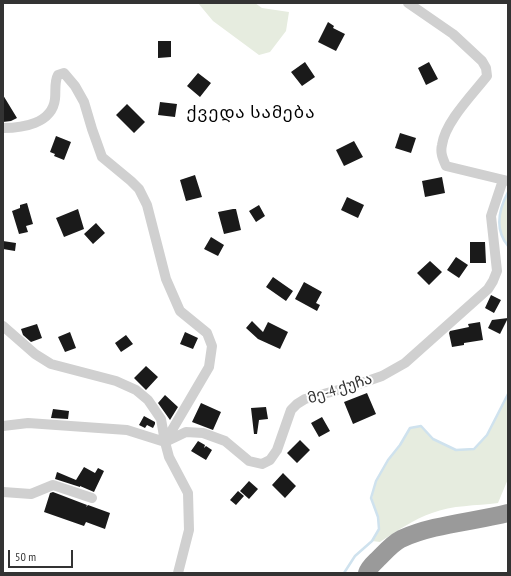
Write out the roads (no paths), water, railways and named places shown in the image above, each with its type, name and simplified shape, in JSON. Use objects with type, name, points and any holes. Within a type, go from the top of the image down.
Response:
[{"type":"highway","points":[[367,573],[368,569],[384,552],[400,540],[418,533],[451,524],[485,519],[508,513]]},
{"type":"street","points":[[408,3],[453,34],[482,61],[486,68],[487,76],[453,119],[445,133],[441,146],[442,156],[446,166],[505,181]]},
{"type":"street","points":[[3,128],[19,128],[42,120],[53,107],[55,100],[56,79],[58,75],[64,73],[84,102],[102,157],[139,189],[147,204],[166,279],[180,311],[207,333],[212,346],[209,367],[165,442]]},
{"type":"street","name":"მე-4 ქუჩა","points":[[165,442],[186,432],[203,433],[225,441],[249,461],[262,464],[270,460],[277,450],[291,410],[297,404],[305,399],[353,386],[382,376],[405,363],[488,289],[493,281],[497,271],[497,260],[490,216],[505,181]]},
{"type":"street","points":[[3,326],[35,354],[51,364],[116,381],[136,390],[148,400],[161,419],[169,457],[188,493],[189,530],[178,573]]},
{"type":"street","points":[[3,426],[28,423],[127,430],[165,442]]},
{"type":"street","points":[[3,492],[31,494],[53,485],[92,498]]},
{"type":"waterway","points":[[508,192],[502,205],[499,219],[501,233],[508,246]]},
{"type":"waterway","points":[[344,573],[355,556],[372,541],[379,529],[378,517],[371,498],[376,481],[388,460],[400,445],[410,428],[421,426],[433,439],[456,450],[474,449],[487,435],[508,394]]},
{"type":"district","name":"ქვედა სამება","points":[[251,113]]}]
